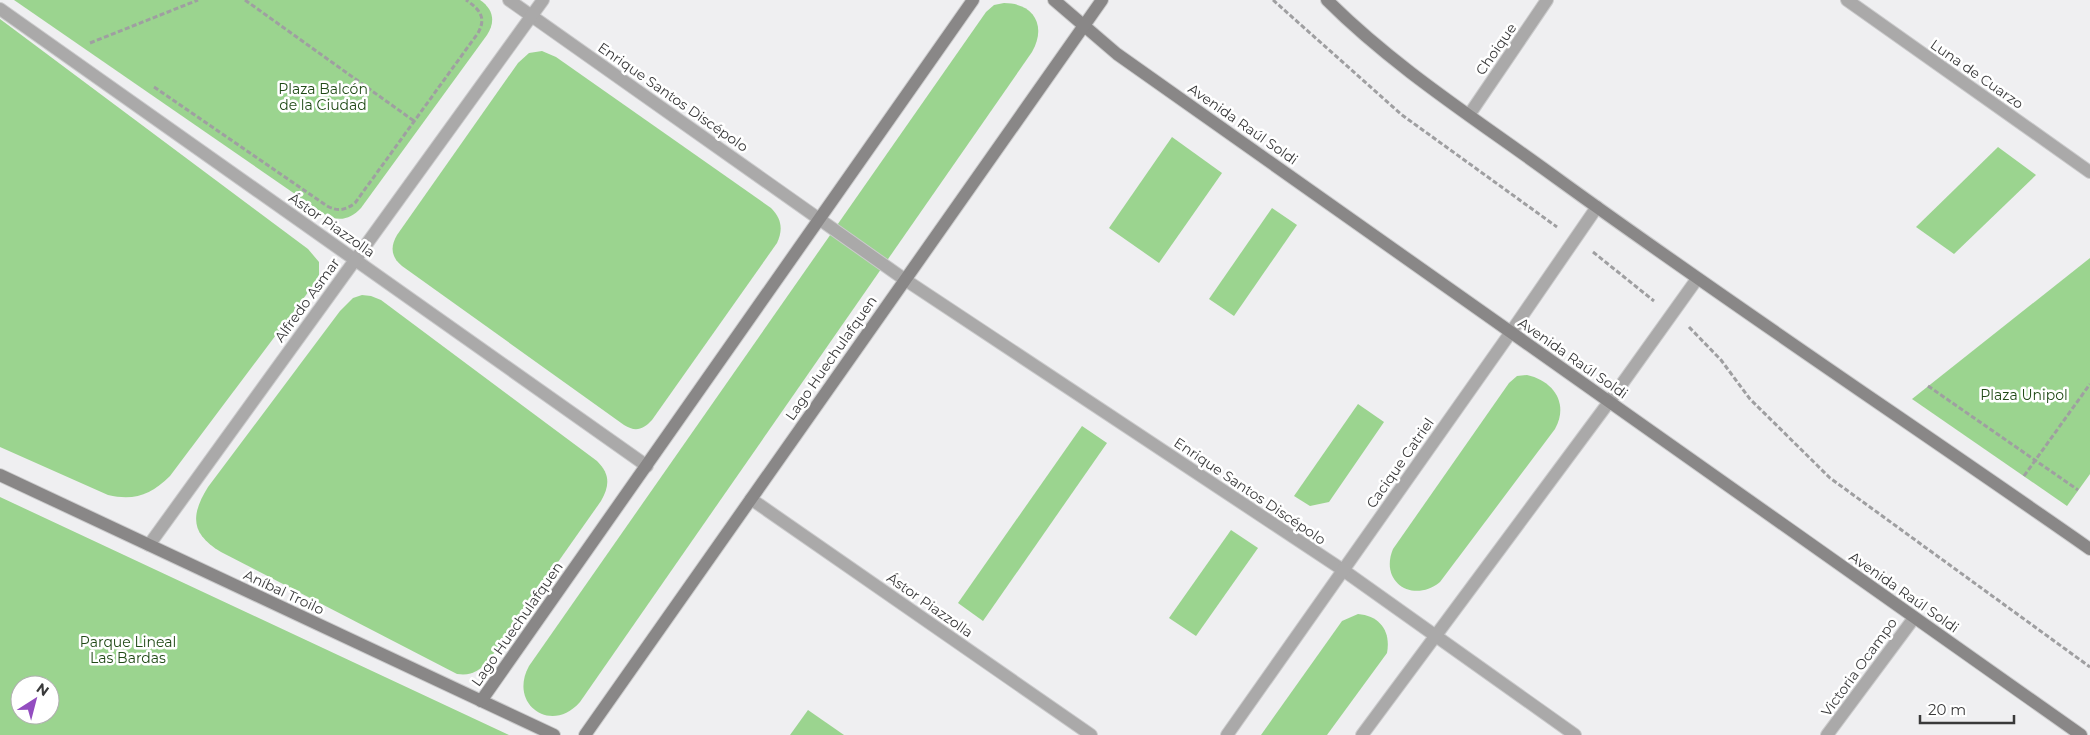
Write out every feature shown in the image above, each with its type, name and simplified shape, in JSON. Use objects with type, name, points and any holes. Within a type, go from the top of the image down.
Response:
[{"type":"street","name":"Enrique Santos Discépolo","points":[[510,0],[904,279],[1343,570],[1575,735]]},
{"type":"street","name":"Alfredo Asmar","points":[[149,545],[543,0]]},
{"type":"street","name":"Lago Huechulafquen","points":[[481,701],[973,0]]},
{"type":"street","name":"Avenida Raúl Soldi","points":[[1054,0],[1118,54],[2081,735]]},
{"type":"street","name":"Lago Huechulafquen","points":[[585,735],[1102,0]]},
{"type":"street","points":[[1327,0],[1353,26],[1385,53],[1469,115],[1697,279],[2090,549]]},
{"type":"street","name":"Choique","points":[[1469,115],[1547,0]]},
{"type":"street","name":"Luna de Cuarzo","points":[[1847,0],[2090,172]]},
{"type":"street","name":"Ástor Piazzolla","points":[[0,9],[647,466]]},
{"type":"street","name":"Cacique Catriel","points":[[1227,735],[1511,332],[1597,206]]},
{"type":"street","points":[[1362,735],[1609,402],[1697,279]]},
{"type":"street","name":"Aníbal Troilo","points":[[0,475],[554,735]]},
{"type":"street","name":"Ástor Piazzolla","points":[[752,499],[1092,735]]},
{"type":"street","name":"Victoria Ocampo","points":[[1827,735],[1914,618]]},
{"type":"path","points":[[90,43],[198,0]]},
{"type":"path","points":[[245,0],[414,121]]},
{"type":"path","points":[[147,82],[335,210],[344,210],[355,203],[482,26],[482,15],[478,8],[466,0]]},
{"type":"path","points":[[82,38],[98,49]]},
{"type":"path","points":[[2024,476],[2090,384]]},
{"type":"path","points":[[1928,386],[2078,490]]},
{"type":"green space","name":"Plaza Balcón de la Ciudad","points":[[14,0],[480,0],[490,11],[492,25],[487,35],[361,208],[353,215],[339,219],[324,214]]},
{"type":"green space","points":[[1004,3],[1023,7],[1035,18],[1038,25],[1038,33],[1032,52],[580,702],[569,711],[557,716],[546,715],[536,711],[528,703],[524,692],[524,680],[529,666],[986,12],[994,5]]},
{"type":"green space","points":[[0,19],[308,249],[319,262],[319,276],[315,283],[170,476],[156,488],[142,495],[117,497],[108,495],[0,447]]},
{"type":"green space","points":[[542,51],[556,57],[771,208],[779,220],[781,229],[777,243],[652,420],[639,429],[632,429],[624,425],[402,266],[393,252],[393,244],[397,235],[518,63],[529,53]]},
{"type":"green space","points":[[1172,137],[1222,173],[1159,263],[1109,228]]},
{"type":"green space","points":[[1998,147],[2036,175],[1954,254],[1916,227]]},
{"type":"green space","points":[[1272,208],[1297,225],[1234,316],[1209,299]]},
{"type":"green space","name":"Plaza Unipol","points":[[2090,258],[2090,474],[2067,506],[1912,399]]},
{"type":"green space","points":[[362,295],[381,300],[597,461],[606,475],[607,485],[601,501],[489,660],[478,670],[471,673],[457,674],[221,552],[211,545],[199,531],[196,516],[202,497],[208,487],[340,311],[353,298]]},
{"type":"green space","points":[[1527,375],[1545,382],[1556,395],[1560,411],[1555,429],[1440,582],[1430,588],[1419,591],[1401,586],[1395,580],[1391,571],[1390,561],[1393,549],[1509,383],[1517,376]]},
{"type":"green space","points":[[1358,404],[1384,422],[1329,502],[1310,506],[1294,496]]},
{"type":"green space","points":[[1082,426],[1107,443],[983,621],[958,603]]},
{"type":"green space","name":"Parque Lineal Las Bardas","points":[[0,497],[509,735],[0,735]]},
{"type":"green space","points":[[1231,530],[1258,548],[1196,636],[1169,618]]},
{"type":"green space","points":[[1358,614],[1366,615],[1378,621],[1382,626],[1387,638],[1387,653],[1327,735],[1261,735],[1342,621]]},
{"type":"green space","points":[[808,710],[844,735],[790,735]]}]
